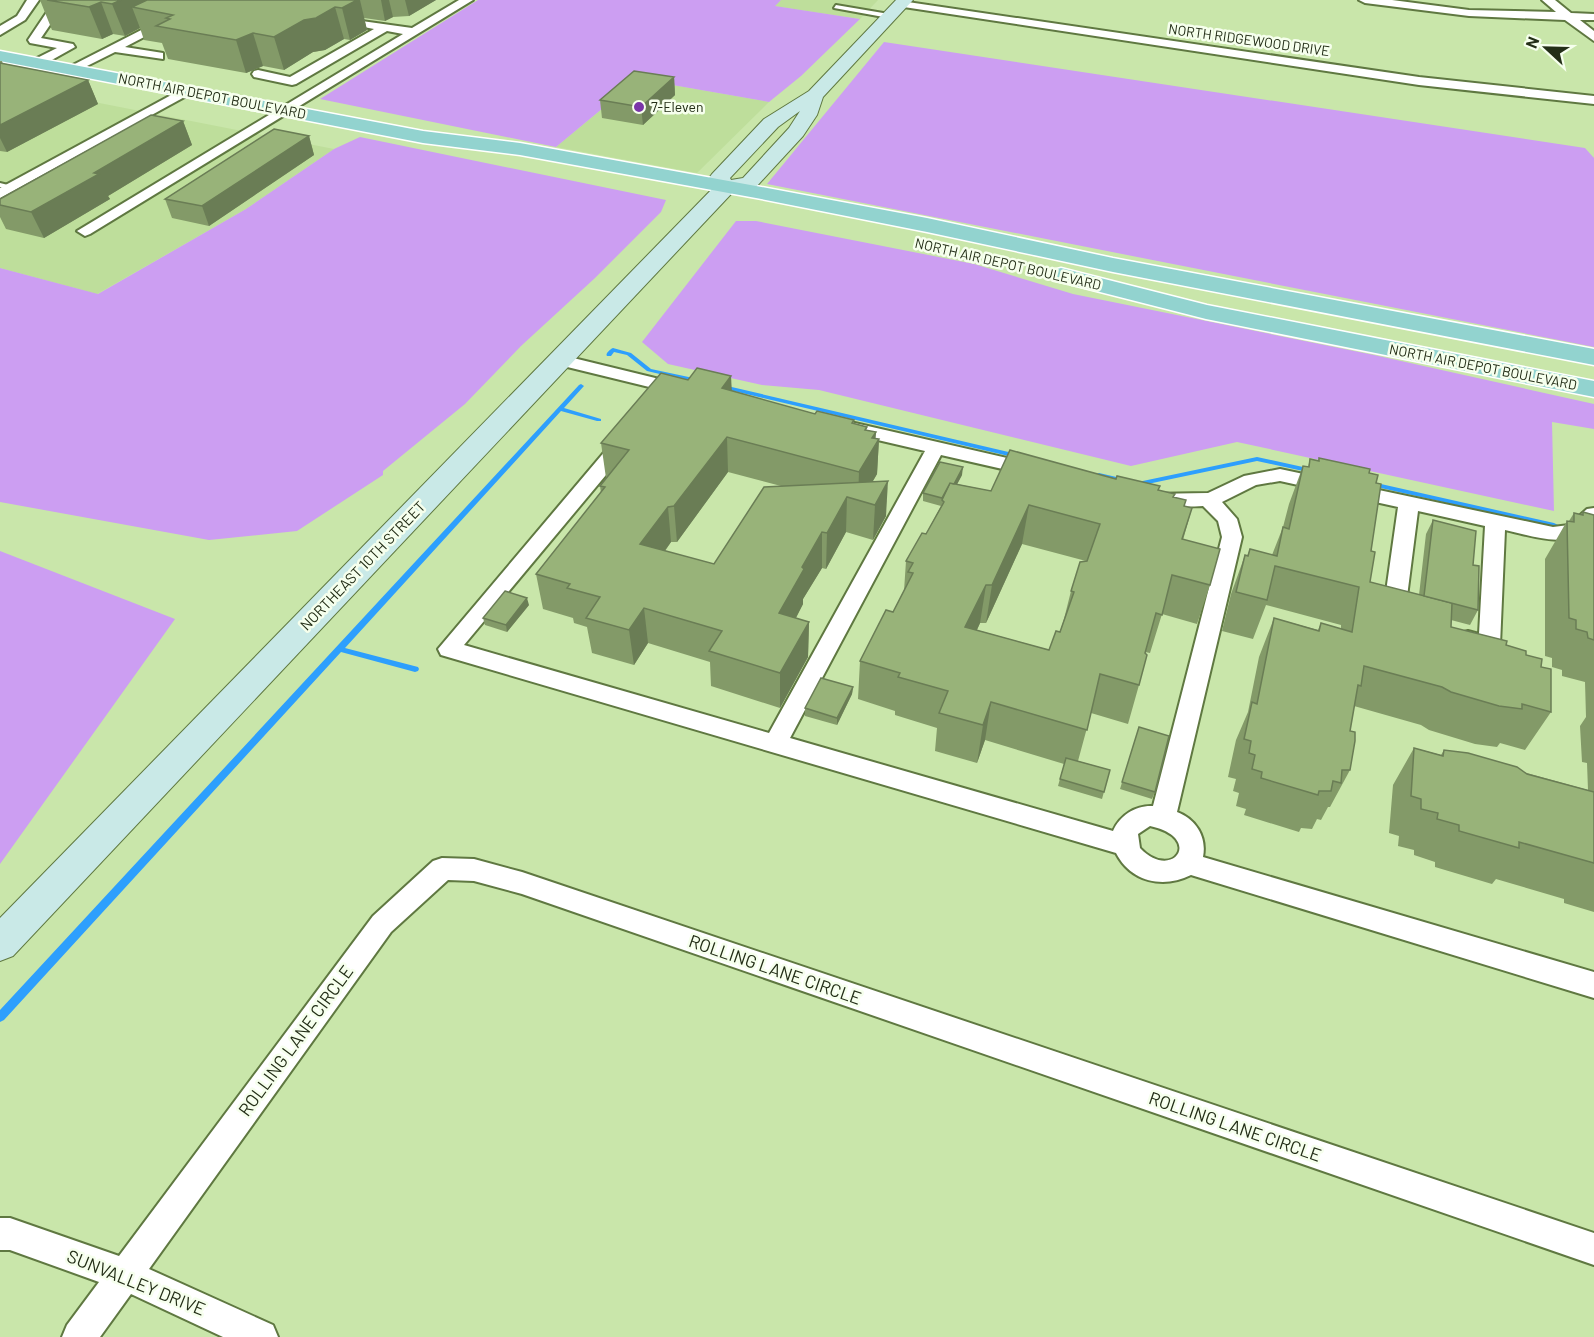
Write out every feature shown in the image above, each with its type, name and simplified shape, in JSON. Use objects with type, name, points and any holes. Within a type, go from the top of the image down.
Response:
[{"type":"main road","name":"NORTHEAST 10TH STREET","points":[[0,944],[719,195],[749,183],[796,132],[808,115],[815,95],[898,7]]},
{"type":"main road","name":"NORTH AIR DEPOT BOULEVARD","points":[[0,56],[423,137],[483,155],[531,166],[927,225],[1071,257],[1594,357]]},
{"type":"main road","name":"NORTH AIR DEPOT BOULEVARD","points":[[719,195],[984,256],[1206,312],[1594,390]]},
{"type":"main road","points":[[1206,312],[1214,284]]},
{"type":"street","points":[[0,31],[21,18],[33,0]]},
{"type":"street","points":[[37,63],[69,47],[34,40],[61,0]]},
{"type":"street","points":[[71,69],[209,0]]},
{"type":"street","points":[[85,231],[467,0]]},
{"type":"street","points":[[1365,0],[1469,13],[1594,17]]},
{"type":"street","points":[[1548,0],[1594,37]]},
{"type":"street","name":"NORTH RIDGEWOOD DRIVE","points":[[898,7],[1419,81],[1594,100]]},
{"type":"street","points":[[327,17],[415,32]]},
{"type":"street","points":[[258,74],[292,81],[385,27]]},
{"type":"street","points":[[113,48],[159,57]]},
{"type":"street","points":[[0,195],[6,186],[186,91]]},
{"type":"street","points":[[561,360],[704,395]]},
{"type":"street","points":[[654,405],[669,387]]},
{"type":"street","points":[[639,423],[449,649],[1126,845]]},
{"type":"street","points":[[832,424],[1051,475]]},
{"type":"street","points":[[776,744],[936,447]]},
{"type":"street","points":[[1132,495],[1182,501],[1208,499],[1223,495],[1251,480],[1280,475],[1553,534],[1575,531],[1594,514]]},
{"type":"street","points":[[1163,817],[1232,537],[1227,519],[1208,499]]},
{"type":"street","points":[[1409,502],[1393,621],[1415,626]]},
{"type":"street","points":[[1447,634],[1489,645],[1495,522]]},
{"type":"street","points":[[1163,817],[1181,826],[1189,834],[1193,853],[1188,863],[1174,871],[1151,870],[1132,857],[1126,845],[1126,830],[1131,823],[1139,818],[1163,817]]},
{"type":"street","points":[[1188,863],[1594,985]]},
{"type":"street","name":"ROLLING LANE CIRCLE","points":[[79,1337],[382,924],[442,869],[474,870],[522,884],[1594,1249]]},
{"type":"street","name":"SUNVALLEY DRIVE","points":[[3,1230],[124,1274],[261,1337]]},
{"type":"lane","points":[[843,0],[836,8],[898,7]]},
{"type":"shaded area","points":[[478,0],[781,0],[775,6],[860,19],[801,76],[769,102],[638,79],[556,147],[320,99]]},
{"type":"shaded area","points":[[781,0],[878,0],[860,19],[774,6]]},
{"type":"shaded area","points":[[884,42],[1585,148],[1594,158],[1594,347],[767,184]]},
{"type":"shaded area","points":[[0,74],[28,89],[334,149],[246,209],[97,294],[0,268]]},
{"type":"shaded area","points":[[638,79],[769,102],[697,173],[556,147]]},
{"type":"shaded area","points":[[360,137],[666,200],[661,212],[595,278],[521,346],[465,404],[383,471],[383,475],[297,531],[209,540],[0,502],[0,268],[98,294],[246,209],[334,149]]},
{"type":"shaded area","points":[[736,221],[756,221],[974,264],[1073,294],[1374,355],[1594,404],[1594,429],[1552,422],[1554,511],[1237,442],[1131,466],[819,390],[762,385],[668,364],[642,342]]},
{"type":"shaded area","points":[[0,551],[175,619],[0,864]]},
{"type":"building","points":[[47,0],[121,0],[112,4],[101,2],[89,7]]},
{"type":"building","points":[[147,0],[357,0],[342,8],[335,7],[316,18],[304,20],[274,37],[253,33],[236,40],[156,26],[173,15],[132,7]]},
{"type":"building","points":[[0,63],[88,80],[0,125]]},
{"type":"building","points":[[634,71],[674,77],[641,107],[600,100]]},
{"type":"building","points":[[151,115],[183,121],[94,173],[99,174],[31,212],[0,205],[0,199]]},
{"type":"building","points":[[274,129],[309,136],[202,206],[165,199]]},
{"type":"building","points":[[697,368],[731,376],[722,388],[815,414],[817,411],[854,420],[852,423],[867,427],[865,430],[876,432],[872,438],[879,439],[859,472],[727,437],[674,506],[668,507],[640,544],[714,564],[764,487],[888,481],[875,505],[847,497],[827,533],[822,532],[802,567],[804,569],[779,613],[809,622],[780,673],[709,651],[722,631],[644,608],[629,630],[586,618],[600,597],[567,588],[570,584],[536,574],[605,487],[600,486],[629,450],[601,443],[661,373],[688,380]]},
{"type":"building","points":[[1010,450],[1116,479],[1117,476],[1160,486],[1158,490],[1175,494],[1173,497],[1186,500],[1184,506],[1192,508],[1182,539],[1220,549],[1210,585],[1172,575],[1162,615],[1156,613],[1139,685],[1100,674],[1087,730],[991,702],[983,725],[939,713],[948,691],[898,677],[900,673],[860,661],[886,610],[893,612],[913,573],[908,572],[913,563],[906,561],[922,533],[926,534],[944,502],[942,500],[950,483],[991,491]],"holes":[[[1029,505],[1100,524],[1087,561],[1080,562],[1071,591],[1074,592],[1060,632],[1056,631],[1049,650],[965,627],[986,585],[992,585]]]},
{"type":"building","points":[[1319,458],[1370,469],[1369,473],[1378,475],[1376,483],[1381,484],[1371,551],[1375,552],[1370,582],[1452,603],[1451,627],[1507,641],[1506,645],[1526,651],[1526,655],[1542,659],[1541,667],[1551,669],[1551,712],[1522,704],[1522,709],[1499,706],[1451,692],[1442,687],[1364,666],[1361,686],[1358,685],[1350,731],[1355,732],[1355,741],[1350,770],[1342,770],[1341,783],[1333,781],[1331,791],[1319,791],[1318,795],[1261,778],[1262,772],[1252,769],[1255,755],[1249,753],[1251,741],[1244,739],[1252,702],[1257,704],[1274,618],[1319,631],[1321,623],[1352,632],[1359,587],[1275,566],[1267,600],[1236,592],[1245,555],[1248,556],[1250,549],[1277,556],[1283,527],[1289,529],[1303,466],[1309,467],[1310,459],[1319,461]]},
{"type":"building","points":[[940,462],[963,467],[954,484],[950,483],[942,498],[923,493]]},
{"type":"building","points":[[1583,512],[1594,515],[1594,640],[1588,638],[1587,632],[1576,629],[1576,620],[1569,618],[1567,521],[1574,522],[1574,513],[1583,515]]},
{"type":"building","points":[[1433,520],[1476,531],[1473,565],[1479,566],[1478,610],[1424,596]]},
{"type":"building","points":[[505,591],[527,598],[506,625],[483,618]]},
{"type":"building","points":[[821,678],[853,687],[837,718],[805,708]]},
{"type":"building","points":[[1139,727],[1169,736],[1155,792],[1122,782]]},
{"type":"building","points":[[1414,748],[1443,756],[1444,750],[1468,753],[1517,767],[1527,774],[1594,792],[1594,863],[1519,842],[1519,848],[1459,831],[1459,825],[1437,819],[1438,813],[1421,809],[1421,799],[1411,796]]},
{"type":"building","points":[[1066,758],[1110,770],[1104,792],[1060,779]]},
{"type":"waterway","points":[[609,355],[613,350],[629,354],[649,370],[698,381]]},
{"type":"waterway","points":[[0,1017],[581,386]]},
{"type":"waterway","points":[[723,387],[1017,456]]},
{"type":"waterway","points":[[560,409],[599,420]]},
{"type":"waterway","points":[[1099,475],[1138,484],[1257,459],[1312,471]]},
{"type":"waterway","points":[[1372,484],[1554,525]]},
{"type":"waterway","points":[[339,649],[415,669]]},
{"type":"place","name":"7-Eleven","points":[[639,107]]}]
